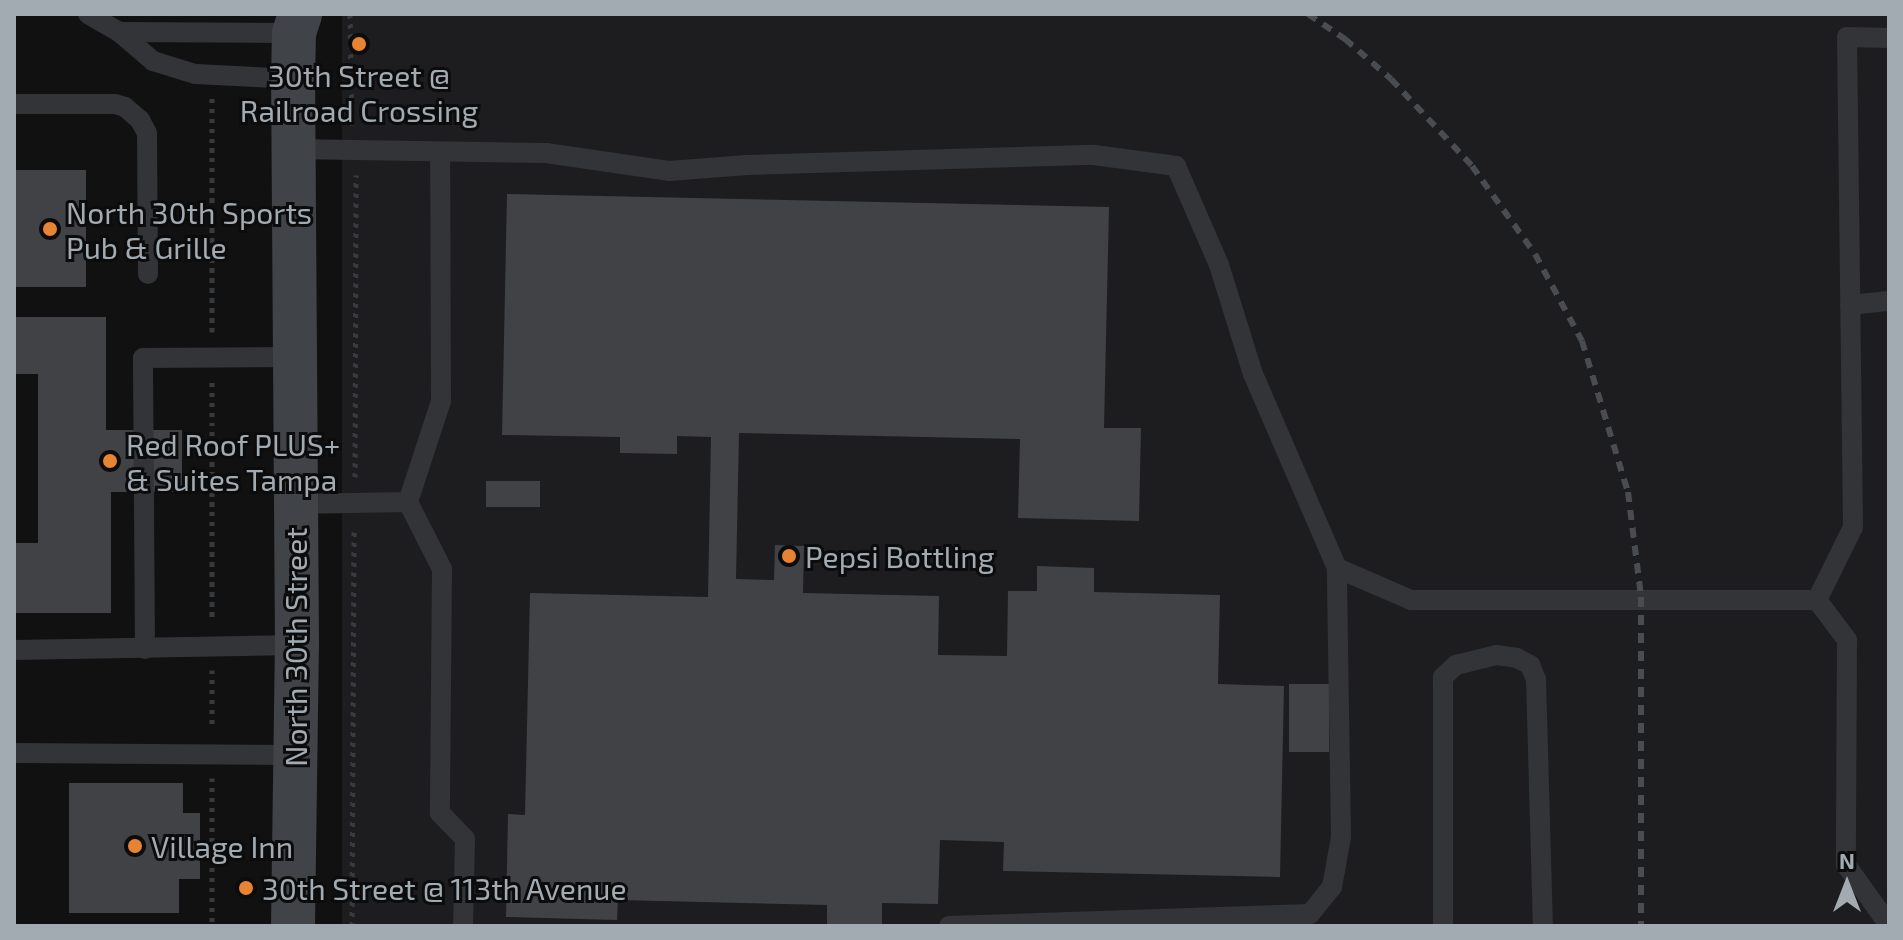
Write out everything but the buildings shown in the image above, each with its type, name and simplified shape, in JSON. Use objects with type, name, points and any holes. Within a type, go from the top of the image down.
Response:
[{"type":"main road","name":"North 30th Street","points":[[293,20],[297,645],[293,926]]},
{"type":"lane","points":[[88,14],[119,32],[153,61],[195,74],[293,79]]},
{"type":"lane","points":[[119,32],[293,20]]},
{"type":"lane","points":[[1817,600],[1853,527],[1847,37],[1889,38]]},
{"type":"lane","points":[[14,104],[115,104],[125,107],[140,120],[147,133],[148,274]]},
{"type":"lane","points":[[293,149],[546,153],[669,171],[747,165],[1094,155],[1176,166],[1219,265],[1253,374],[1337,568],[1341,837],[1332,887],[1310,914],[949,926]]},
{"type":"lane","points":[[440,152],[441,401],[408,502],[442,569],[440,813],[465,839],[463,926]]},
{"type":"lane","points":[[1850,305],[1889,301]]},
{"type":"lane","points":[[145,649],[143,358],[294,357]]},
{"type":"lane","points":[[296,504],[408,502]]},
{"type":"lane","points":[[1337,568],[1411,600],[1817,600]]},
{"type":"lane","points":[[1817,600],[1847,640],[1846,865],[1889,925]]},
{"type":"lane","points":[[14,650],[212,649],[297,645]]},
{"type":"lane","points":[[1443,926],[1443,677],[1456,665],[1496,655],[1517,658],[1530,665],[1536,679],[1543,926]]},
{"type":"lane","points":[[14,753],[295,755]]},
{"type":"path","points":[[350,14],[354,150],[352,926]]},
{"type":"path","points":[[212,75],[212,926]]},
{"type":"shaded area","points":[[342,14],[1889,14],[1889,926],[342,926]]},
{"type":"railway","points":[[1308,14],[1345,39],[1391,79],[1472,166],[1535,254],[1582,341],[1628,492],[1641,597],[1641,926]]},
{"type":"place","name":"30th Street @ Railroad Crossing","points":[[359,44]]},
{"type":"place","name":"North 30th Sports Pub & Grille","points":[[50,229]]},
{"type":"place","name":"Red Roof PLUS+ & Suites Tampa","points":[[110,461]]},
{"type":"place","name":"Pepsi Bottling","points":[[789,556]]},
{"type":"place","name":"Village Inn","points":[[135,846]]},
{"type":"place","name":"30th Street @ 113th Avenue","points":[[246,888]]}]
